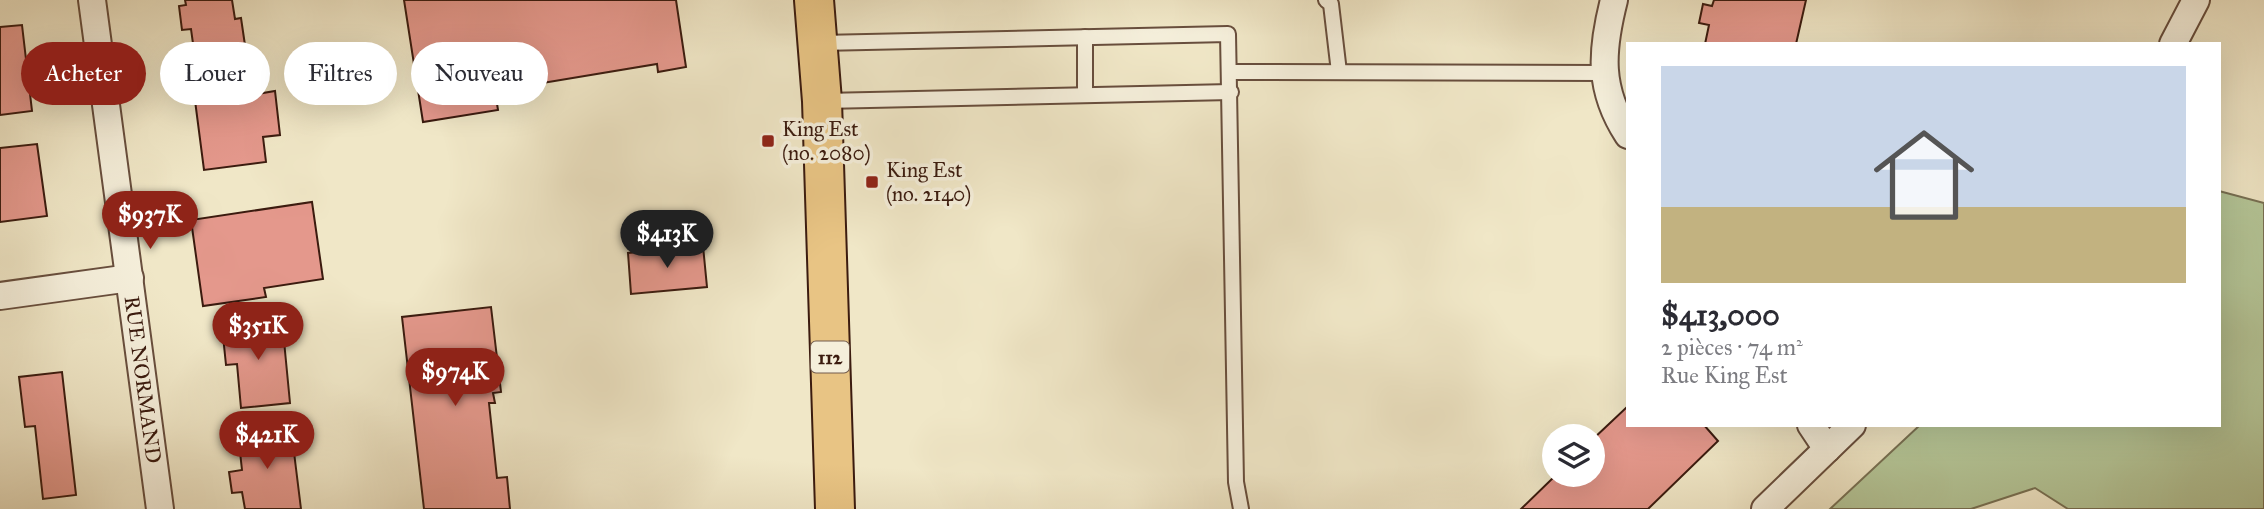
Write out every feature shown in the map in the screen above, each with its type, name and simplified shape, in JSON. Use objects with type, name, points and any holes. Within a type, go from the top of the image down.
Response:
[{"type":"main road","name":"112","points":[[814,0],[822,101],[835,509]]},
{"type":"street","name":"RUE NORMAND","points":[[92,0],[160,509]]},
{"type":"street","points":[[1614,0],[1603,56],[1606,88],[1626,131]]},
{"type":"street","points":[[2174,42],[2196,0]]},
{"type":"street","points":[[0,296],[130,278]]},
{"type":"street","points":[[1812,427],[1827,449]]},
{"type":"street","points":[[1765,509],[1850,427]]},
{"type":"lane","points":[[1330,1],[1339,72]]},
{"type":"lane","points":[[818,43],[1228,34],[1236,482],[1241,509]]},
{"type":"lane","points":[[1085,37],[1085,95]]},
{"type":"lane","points":[[1230,72],[1605,73]]},
{"type":"lane","points":[[822,101],[1231,92]]},
{"type":"green space","points":[[2221,192],[2264,203],[2264,509],[2068,509],[2035,488],[1971,509],[1830,509],[1918,427],[2221,427]]},
{"type":"building","points":[[185,0],[232,0],[235,19],[241,18],[245,42],[193,42],[191,29],[182,30],[179,6],[186,5]]},
{"type":"building","points":[[404,0],[676,0],[686,67],[658,72],[657,64],[548,82],[548,42],[411,42],[411,45]]},
{"type":"building","points":[[1714,0],[1806,0],[1796,42],[1705,42],[1709,25],[1699,23],[1703,4],[1712,6]]},
{"type":"building","points":[[22,25],[24,42],[21,42],[21,105],[31,105],[32,111],[0,115],[0,27]]},
{"type":"building","points":[[275,91],[280,135],[263,137],[266,162],[204,170],[196,105],[270,105],[270,92]]},
{"type":"building","points":[[420,105],[497,105],[498,110],[423,122]]},
{"type":"building","points":[[37,144],[47,216],[0,222],[0,148]]},
{"type":"building","points":[[312,202],[323,279],[264,288],[266,297],[203,306],[191,220]]},
{"type":"building","points":[[703,246],[707,287],[631,294],[628,253]]},
{"type":"building","points":[[491,307],[501,392],[493,393],[495,403],[489,403],[497,478],[507,477],[510,509],[424,509],[402,317]]},
{"type":"building","points":[[282,320],[290,403],[241,408],[237,364],[226,365],[222,326]]},
{"type":"building","points":[[62,372],[76,495],[43,499],[35,426],[25,427],[19,377]]},
{"type":"building","points":[[1626,408],[1626,427],[1706,427],[1718,441],[1648,509],[1521,509],[1544,487],[1605,487],[1605,428]]},
{"type":"building","points":[[291,428],[301,509],[245,509],[242,492],[232,493],[229,472],[242,470],[238,434]]},
{"type":"place","name":"King Est (no. 2080)","points":[[768,141]]},
{"type":"place","name":"King Est (no. 2140)","points":[[872,182]]}]
